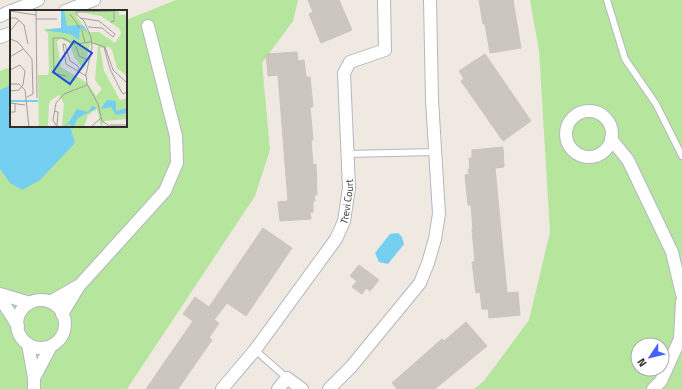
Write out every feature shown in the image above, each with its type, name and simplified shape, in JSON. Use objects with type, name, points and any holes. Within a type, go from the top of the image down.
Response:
[{"type":"street","points":[[14,10],[38,0]]},
{"type":"street","points":[[68,10],[94,0]]},
{"type":"street","name":"Trevi Court","points":[[222,389],[255,350],[336,239],[344,221],[349,188],[344,73],[350,62],[385,50],[384,0]]},
{"type":"street","points":[[329,389],[351,367],[420,283],[435,239],[439,214],[432,100],[430,0]]},
{"type":"street","points":[[0,16],[10,12]]},
{"type":"street","points":[[62,314],[79,286],[165,191],[177,163],[176,136],[148,26]]},
{"type":"street","points":[[0,37],[10,33]]},
{"type":"street","points":[[611,139],[628,160],[672,252],[682,294]]},
{"type":"street","points":[[50,302],[79,286]]},
{"type":"street","points":[[0,294],[30,303]]},
{"type":"street","points":[[0,298],[18,326]]},
{"type":"street","points":[[37,301],[50,302],[58,307],[65,321],[65,328],[62,336],[58,342],[44,348],[28,344],[18,331],[19,315],[30,303],[37,301]]},
{"type":"street","points":[[653,389],[661,381],[680,339],[682,302]]},
{"type":"street","points":[[28,344],[34,383]]},
{"type":"street","points":[[34,383],[51,346]]},
{"type":"street","points":[[278,389],[287,378],[302,389]]},
{"type":"lane","points":[[607,0],[625,59],[656,104],[682,156]]},
{"type":"lane","points":[[347,154],[435,152]]},
{"type":"lane","points":[[255,350],[287,378]]},
{"type":"green space","points":[[176,0],[298,0],[293,21],[262,63],[270,150],[255,196],[127,389],[0,389],[0,71],[10,67],[10,127],[127,127],[127,20]]},
{"type":"green space","points":[[530,0],[682,0],[682,389],[474,389],[484,381],[529,320],[550,232],[539,50]]},
{"type":"water","points":[[10,85],[10,127],[70,127],[75,143],[40,180],[22,190],[10,183],[0,169],[0,90]]},
{"type":"water","points":[[398,233],[402,237],[404,244],[388,264],[379,262],[375,253],[390,234]]},
{"type":"building","points":[[308,0],[339,0],[352,30],[321,43],[309,14],[313,12]]},
{"type":"building","points":[[479,0],[513,0],[521,48],[490,53]]},
{"type":"building","points":[[297,52],[298,61],[304,60],[306,77],[310,77],[313,107],[310,107],[313,140],[311,140],[313,165],[316,164],[317,195],[314,195],[315,201],[313,201],[313,212],[310,212],[311,219],[280,221],[278,202],[288,201],[278,75],[268,76],[266,54]]},
{"type":"building","points":[[485,54],[531,121],[503,141],[461,81],[464,79],[459,71]]},
{"type":"building","points":[[503,147],[504,167],[495,168],[507,293],[518,292],[520,315],[489,318],[488,309],[482,309],[480,292],[476,293],[472,262],[475,262],[471,205],[468,205],[465,175],[469,174],[469,158],[472,158],[472,150]]},
{"type":"building","points":[[263,228],[292,248],[246,316],[227,303],[214,320],[219,323],[209,338],[212,340],[178,389],[146,389],[193,321],[183,314],[195,297],[209,307]]},
{"type":"building","points":[[359,265],[379,280],[370,291],[366,288],[362,294],[352,287],[357,281],[350,276]]},
{"type":"building","points":[[466,322],[487,346],[435,389],[397,389],[392,383],[442,339],[444,341]]}]
